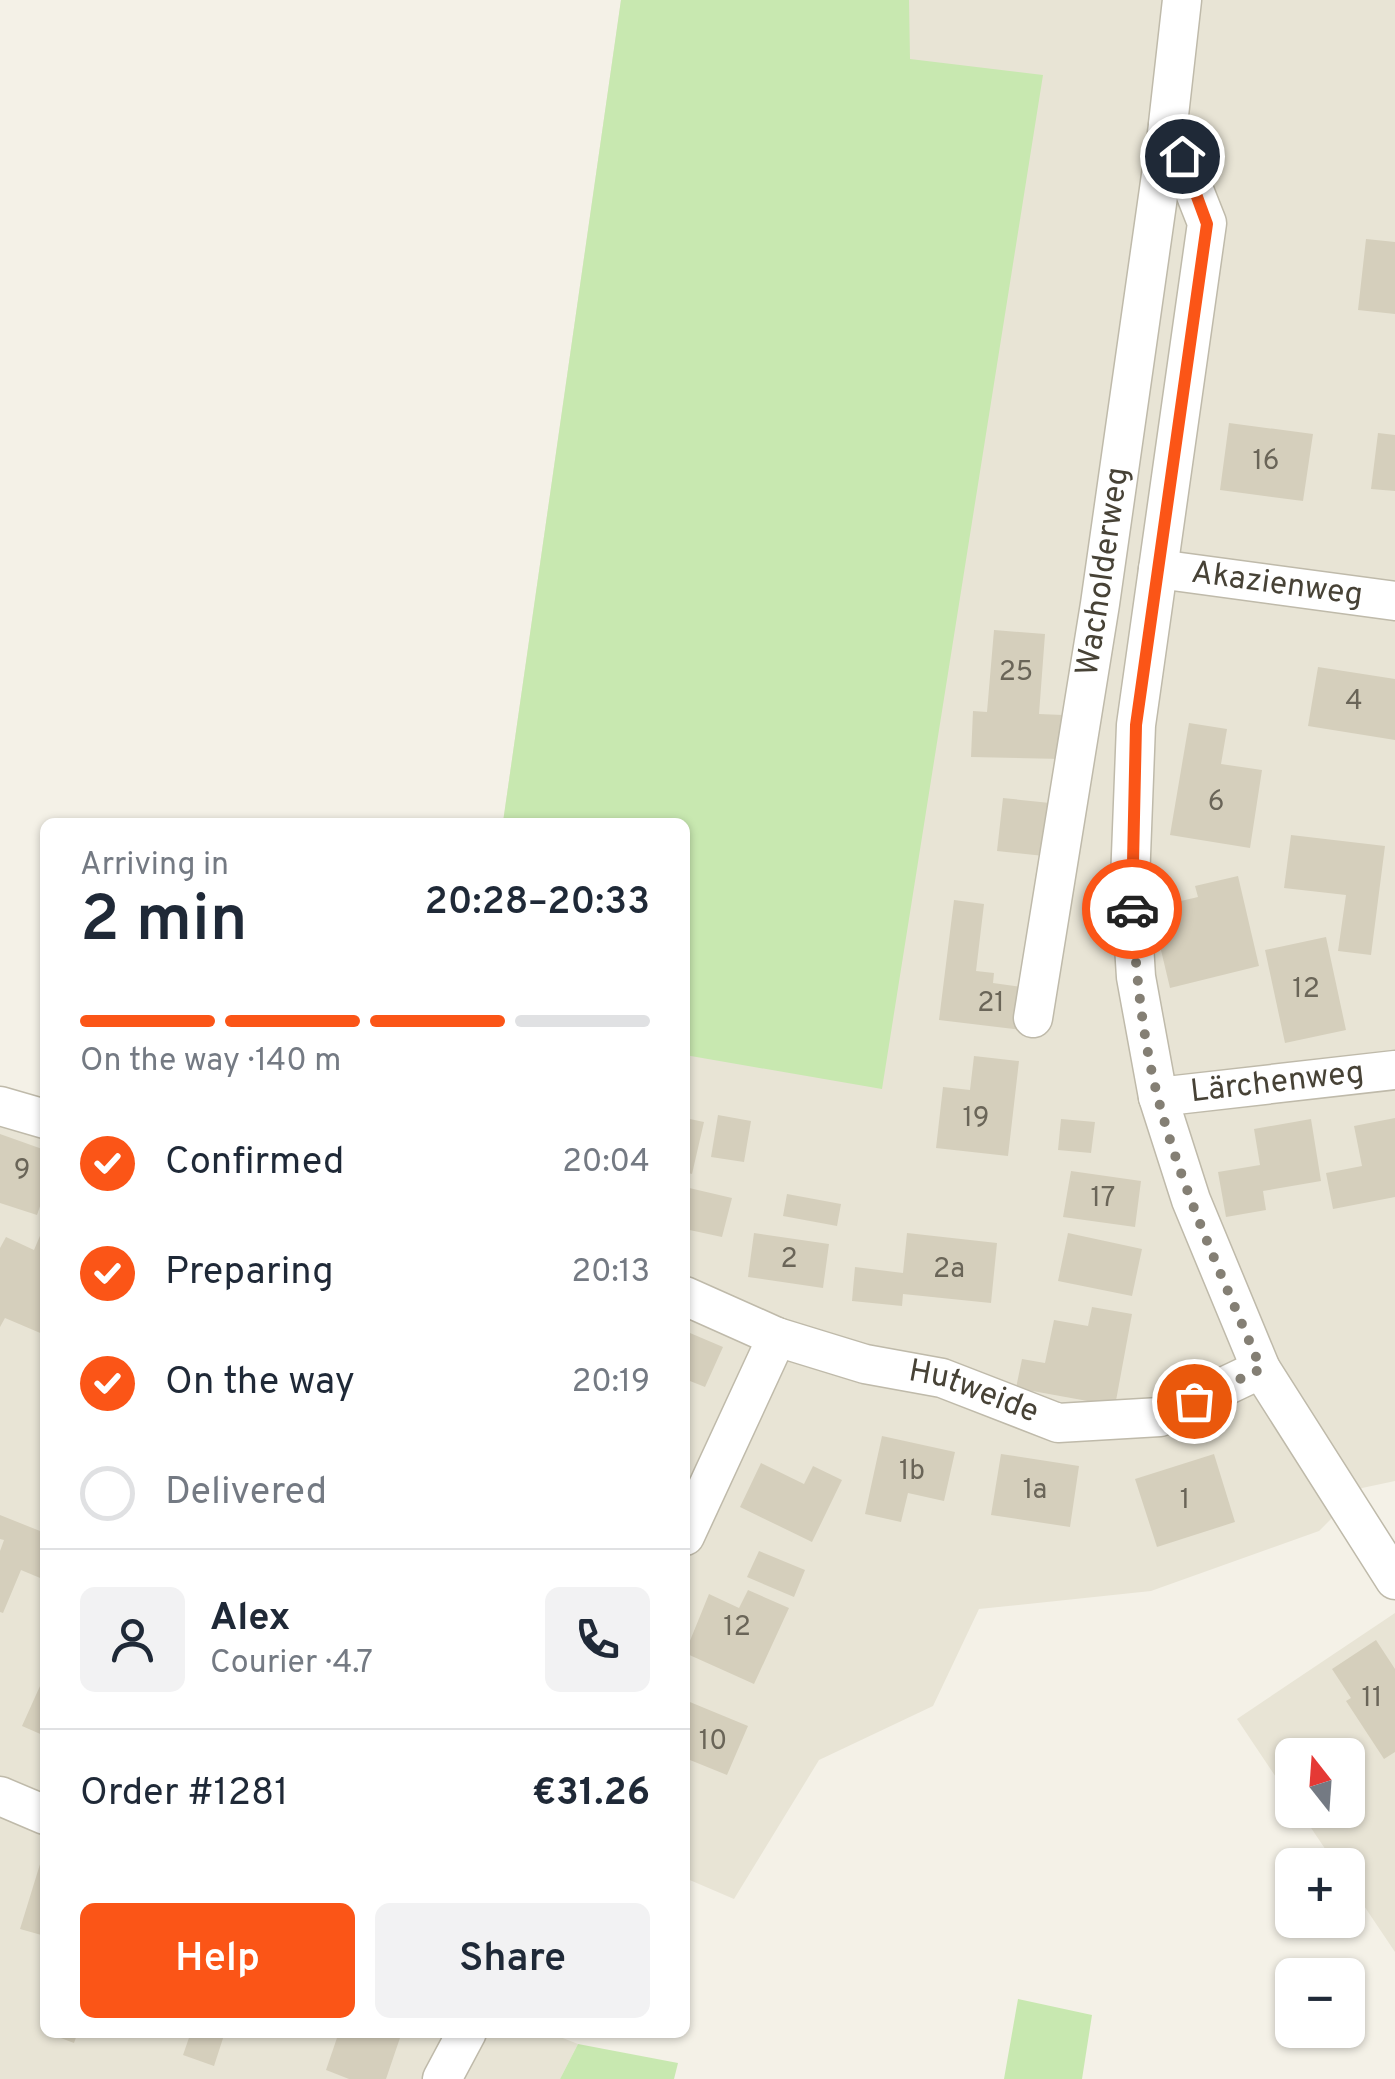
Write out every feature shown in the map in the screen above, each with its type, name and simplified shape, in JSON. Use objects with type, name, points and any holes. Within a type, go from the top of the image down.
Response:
[{"type":"street","name":"Wacholderweg","points":[[1033,1018],[1100,604],[1182,0]]},
{"type":"street","name":"Wacholderweg","points":[[1168,124],[1207,224],[1136,725],[1130,881],[1136,976],[1158,1097],[1192,1200],[1261,1369],[1395,1580]]},
{"type":"street","name":"Akazienweg","points":[[1158,569],[1395,601]]},
{"type":"street","name":"Lärchenweg","points":[[1158,1097],[1395,1070]]},
{"type":"street","points":[[0,1106],[40,1118]]},
{"type":"street","name":"Hutweide","points":[[690,1298],[777,1338],[865,1364],[942,1378],[1058,1423],[1160,1417],[1261,1369]]},
{"type":"street","points":[[690,1525],[777,1338]]},
{"type":"street","points":[[0,1796],[40,1813]]},
{"type":"street","points":[[442,2079],[464,2038]]},
{"type":"shaded area","points":[[621,0],[1395,0],[1395,1481],[1362,1488],[1319,1531],[1151,1591],[979,1609],[933,1706],[819,1760],[734,1899],[690,1880],[690,818],[504,818]]},
{"type":"shaded area","points":[[0,1088],[40,1101],[40,2038],[563,2038],[578,2044],[560,2079],[0,2079]]},
{"type":"shaded area","points":[[1395,1613],[1395,1952],[1365,1907],[1365,1848],[1325,1848],[1311,1828],[1365,1828],[1365,1738],[1275,1738],[1275,1776],[1237,1719]]},
{"type":"green space","points":[[621,0],[909,0],[910,59],[1043,75],[882,1089],[690,1056],[690,818],[504,818]]},
{"type":"green space","points":[[1018,1999],[1092,2015],[1082,2079],[1004,2079]]},
{"type":"green space","points":[[578,2044],[678,2063],[674,2079],[560,2079]]},
{"type":"building","points":[[1366,239],[1395,242],[1395,314],[1358,310]]},
{"type":"building","points":[[1229,423],[1313,434],[1303,501],[1220,490]]},
{"type":"building","points":[[1378,433],[1395,435],[1395,491],[1371,489]]},
{"type":"building","points":[[994,630],[1045,634],[1039,714],[1063,715],[1062,759],[971,757],[973,711],[987,712]]},
{"type":"building","points":[[1318,667],[1395,679],[1395,740],[1308,726]]},
{"type":"building","points":[[1189,723],[1227,729],[1221,764],[1262,770],[1250,848],[1170,835]]},
{"type":"building","points":[[1003,798],[1050,803],[1044,856],[997,851]]},
{"type":"building","points":[[1291,835],[1385,846],[1371,955],[1338,951],[1346,895],[1284,888]]},
{"type":"building","points":[[1238,876],[1259,966],[1170,988],[1151,908],[1198,897],[1195,886]]},
{"type":"building","points":[[954,900],[984,904],[976,971],[994,973],[993,983],[1028,988],[1023,1030],[939,1020]]},
{"type":"building","points":[[1326,937],[1346,1030],[1285,1043],[1265,950]]},
{"type":"building","points":[[974,1056],[1019,1061],[1008,1156],[936,1148],[943,1087],[970,1090]]},
{"type":"building","points":[[718,1115],[751,1121],[744,1162],[711,1157]]},
{"type":"building","points":[[1395,1118],[1395,1197],[1333,1209],[1326,1173],[1362,1166],[1354,1126]]},
{"type":"building","points":[[690,1119],[704,1122],[690,1173]]},
{"type":"building","points":[[1061,1119],[1095,1122],[1091,1153],[1058,1150]]},
{"type":"building","points":[[1311,1119],[1321,1181],[1263,1191],[1266,1210],[1226,1217],[1218,1172],[1260,1165],[1254,1129]]},
{"type":"building","points":[[0,1134],[40,1148],[40,1206],[37,1215],[0,1203]]},
{"type":"building","points":[[1071,1171],[1141,1181],[1135,1227],[1063,1217]]},
{"type":"building","points":[[690,1188],[732,1198],[722,1237],[690,1230]]},
{"type":"building","points":[[787,1194],[841,1204],[837,1226],[783,1216]]},
{"type":"building","points":[[754,1233],[829,1244],[823,1288],[748,1277]]},
{"type":"building","points":[[907,1233],[997,1243],[991,1303],[903,1294],[902,1306],[852,1301],[855,1267],[903,1273]]},
{"type":"building","points":[[1068,1233],[1142,1249],[1132,1296],[1058,1281]]},
{"type":"building","points":[[40,1236],[40,1333],[5,1318],[0,1327],[0,1248],[6,1237],[34,1250]]},
{"type":"building","points":[[1092,1307],[1132,1314],[1115,1406],[1016,1388],[1022,1359],[1045,1363],[1054,1320],[1088,1326]]},
{"type":"building","points":[[690,1333],[723,1347],[705,1387],[690,1381]]},
{"type":"building","points":[[882,1436],[955,1452],[944,1501],[908,1493],[901,1522],[865,1514]]},
{"type":"building","points":[[1001,1454],[1079,1466],[1070,1527],[991,1515]]},
{"type":"building","points":[[1214,1454],[1235,1522],[1157,1547],[1135,1479]]},
{"type":"building","points":[[761,1463],[804,1484],[813,1466],[842,1480],[812,1542],[740,1507]]},
{"type":"building","points":[[0,1515],[40,1531],[40,1578],[21,1570],[3,1613],[0,1551],[4,1540],[0,1539]]},
{"type":"building","points":[[759,1551],[805,1570],[794,1597],[747,1577]]},
{"type":"building","points":[[748,1590],[789,1608],[754,1684],[690,1655],[690,1641],[709,1594],[739,1608]]},
{"type":"building","points":[[1376,1640],[1395,1669],[1395,1752],[1384,1759],[1346,1701],[1351,1698],[1332,1669]]},
{"type":"building","points":[[40,1686],[40,1734],[22,1726]]},
{"type":"building","points":[[690,1702],[748,1726],[727,1775],[690,1760]]},
{"type":"building","points":[[40,1864],[40,1935],[20,1929]]},
{"type":"building","points":[[189,2038],[223,2038],[214,2066],[183,2055]]},
{"type":"building","points":[[337,2038],[400,2038],[386,2079],[349,2079],[326,2070]]},
{"type":"way so far","points":[[1132,909],[1136,976],[1158,1097],[1192,1200],[1261,1369],[1194,1401]]},
{"type":"route","points":[[1132,909],[1136,725],[1207,224],[1182,156]]}]
